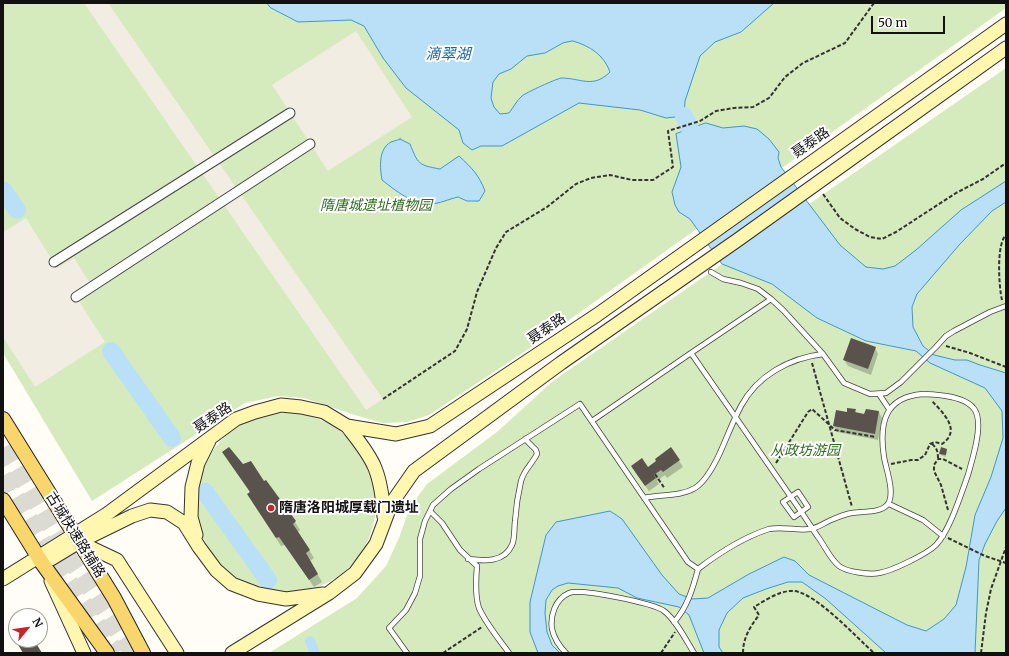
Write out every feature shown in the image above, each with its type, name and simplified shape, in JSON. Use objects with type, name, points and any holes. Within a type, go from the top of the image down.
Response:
[{"type":"main road","name":"聂泰路","points":[[77,538],[107,514],[236,419],[255,412],[281,405],[301,407],[324,412],[347,426],[396,434],[430,426],[629,292],[1006,24]]},
{"type":"main road","points":[[232,653],[329,593],[355,574],[376,544],[391,504],[414,471],[572,355],[739,239],[1006,48]]},
{"type":"main road","name":"古城快速路辅路","points":[[3,419],[114,598],[143,653]]},
{"type":"main road","points":[[347,426],[360,442],[375,467],[382,494],[385,521]]},
{"type":"main road","points":[[199,547],[192,518],[192,487],[198,463],[211,438]]},
{"type":"main road","points":[[3,500],[40,560],[107,653]]},
{"type":"main road","points":[[3,579],[40,560],[77,538],[150,510],[167,512],[184,523],[216,570],[232,584],[258,594],[286,599],[329,593]]},
{"type":"main road","points":[[77,538],[117,560],[177,653]]},
{"type":"main road","points":[[3,589],[40,560]]},
{"type":"main road","points":[[40,560],[84,653]]},
{"type":"street","points":[[54,262],[290,113]]},
{"type":"street","points":[[76,297],[310,144]]},
{"type":"lane","points":[[711,272],[723,279],[758,289],[783,310],[823,354],[844,383],[870,394],[886,393],[891,390],[954,330],[990,312],[1005,307]]},
{"type":"lane","points":[[592,421],[771,299]]},
{"type":"lane","points":[[674,622],[682,613],[698,570],[716,556],[758,533],[772,528],[813,529],[831,520],[853,512],[882,509],[889,504],[891,497],[883,439],[884,422],[889,409],[895,403],[906,398],[923,394],[955,398],[966,402],[973,407],[978,414],[979,422],[969,472],[952,516],[935,546],[897,568],[879,573],[862,573],[841,568],[832,559],[813,529],[691,353]]},
{"type":"lane","points":[[644,498],[658,495],[687,493],[697,487],[714,464],[742,405],[756,385],[773,371],[791,361],[823,354]]},
{"type":"lane","points":[[879,394],[889,409]]},
{"type":"lane","points":[[407,653],[389,628],[406,610],[415,593],[420,576],[420,539],[425,521],[433,506],[451,489],[478,469],[580,404],[688,562],[698,570]]},
{"type":"lane","points":[[468,559],[484,561],[495,560],[506,554],[513,545],[517,501],[522,478],[527,467],[537,454],[536,450],[525,439]]},
{"type":"lane","points":[[798,492],[808,507],[794,517],[783,502],[791,497],[798,492]]},
{"type":"lane","points":[[889,504],[923,520],[942,536]]},
{"type":"lane","points":[[430,511],[442,522],[460,550],[477,566],[476,582],[479,607],[488,623],[509,653]]},
{"type":"lane","points":[[566,653],[556,639],[552,629],[554,608],[559,600],[569,593],[580,592],[648,604],[664,611],[674,622],[694,653]]},
{"type":"path","points":[[383,399],[455,351],[467,329],[477,292],[493,256],[506,232],[547,207],[576,184],[591,178],[610,175],[632,180],[653,180],[673,167],[668,131],[700,121],[716,111],[753,107],[769,98],[786,77],[803,63],[845,43],[874,3]]},
{"type":"path","points":[[823,194],[840,218],[870,237],[882,239],[896,232],[956,193],[983,179],[1006,163]]},
{"type":"path","points":[[1005,307],[1000,290],[1000,247],[1003,238],[1006,236]]},
{"type":"path","points":[[938,346],[970,353],[1006,367]]},
{"type":"path","points":[[810,356],[853,512]]},
{"type":"path","points":[[886,465],[918,460],[926,455],[928,448],[932,444],[936,442],[942,444],[951,434],[951,427],[944,414],[923,394]]},
{"type":"path","points":[[772,470],[808,412],[812,409],[835,430],[883,439]]},
{"type":"path","points":[[932,444],[937,450],[938,459],[934,465],[934,472],[941,485],[946,506],[952,516]]},
{"type":"path","points":[[938,459],[943,459],[969,472]]},
{"type":"path","points":[[655,474],[669,495]]},
{"type":"path","points":[[942,536],[985,556],[1006,562]]},
{"type":"path","points":[[981,653],[991,588],[1006,547]]},
{"type":"path","points":[[744,653],[743,644],[747,633],[759,616],[754,607],[781,593],[795,591],[808,596],[829,612],[874,653]]},
{"type":"path","points":[[443,653],[488,623]]},
{"type":"path","points":[[661,653],[678,628]]},
{"type":"green space","name":"隋唐城遗址植物园","points":[[3,3],[1006,3],[1006,8],[527,350],[429,415],[407,422],[383,423],[304,398],[278,396],[245,403],[92,501],[3,353]]},
{"type":"green space","name":"从政坊游园","points":[[1006,68],[1006,653],[269,653],[357,598],[386,566],[399,538],[410,507],[427,484],[497,432],[553,381]]},
{"type":"green space","points":[[286,413],[304,415],[320,420],[336,428],[350,439],[361,453],[369,469],[374,485],[376,503],[374,521],[369,537],[361,553],[350,567],[336,578],[320,586],[304,591],[286,593],[268,591],[252,586],[236,578],[222,567],[211,553],[203,537],[198,521],[196,503],[198,485],[203,469],[211,453],[222,439],[236,428],[252,420],[268,415]]},
{"type":"shaded area","points":[[84,3],[108,3],[383,399],[366,410]]},
{"type":"shaded area","points":[[356,31],[412,117],[328,171],[272,85]]},
{"type":"shaded area","points":[[26,218],[57,268],[74,258],[90,283],[74,293],[105,342],[35,387],[3,337],[3,232]]},
{"type":"water","name":"滴翠湖","points":[[267,3],[774,3],[741,32],[715,42],[700,56],[685,101],[684,116],[666,118],[640,110],[579,103],[502,146],[481,146],[472,150],[463,143],[459,130],[406,88],[383,58],[364,26],[351,20],[298,22],[271,8]],"holes":[[[573,41],[596,52],[604,61],[610,72],[604,77],[592,81],[561,78],[522,96],[509,113],[500,114],[494,107],[491,98],[493,82],[499,74],[511,69],[527,56],[545,53],[563,43]]]},
{"type":"water","points":[[706,123],[723,128],[744,126],[757,129],[769,139],[779,152],[778,158],[781,167],[840,245],[866,267],[883,269],[895,266],[916,250],[961,210],[1006,181],[1006,202],[992,211],[960,244],[917,294],[912,307],[913,327],[923,346],[934,355],[955,360],[967,360],[1006,373],[1006,508],[997,521],[985,544],[979,560],[975,653],[886,653],[826,599],[802,582],[788,582],[743,598],[727,613],[719,630],[719,647],[723,653],[704,653],[689,615],[679,607],[637,598],[618,588],[568,583],[558,586],[552,590],[546,600],[545,613],[547,632],[552,645],[560,653],[538,653],[530,632],[530,602],[546,535],[556,522],[610,511],[622,519],[662,575],[679,594],[692,599],[708,598],[749,574],[784,557],[795,561],[809,575],[907,625],[926,631],[944,619],[956,605],[966,567],[975,515],[991,477],[1003,438],[1002,411],[985,388],[930,363],[916,351],[866,341],[817,318],[772,284],[722,264],[690,219],[679,212],[675,205],[672,192],[681,167],[676,134]]},
{"type":"water","points":[[400,139],[410,144],[417,160],[423,165],[440,169],[459,156],[475,172],[483,185],[485,191],[479,201],[467,201],[458,197],[430,204],[417,202],[404,196],[382,180],[381,159],[384,149],[391,142]]},
{"type":"building","points":[[851,338],[876,347],[868,369],[843,360]]},
{"type":"building","points":[[847,408],[856,409],[855,412],[864,414],[866,409],[879,411],[875,434],[833,426],[836,410],[847,412]]},
{"type":"building","name":"隋唐洛阳城厚载门遗址","points":[[229,447],[243,464],[251,461],[264,481],[266,480],[296,521],[293,524],[310,550],[306,553],[318,574],[309,580],[279,537],[276,538],[247,494],[250,492],[222,452]]},
{"type":"building","points":[[671,447],[680,460],[663,472],[661,470],[655,474],[654,475],[656,478],[645,486],[631,466],[642,458],[648,467],[656,461],[655,459]]},
{"type":"building","points":[[941,447],[947,449],[946,455],[939,454]]},
{"type":"building","points":[[20,648],[39,648],[42,653],[23,653]]},
{"type":"waterway","points":[[684,116],[690,129]]},
{"type":"waterway","points":[[3,190],[17,210]]},
{"type":"waterway","points":[[111,351],[172,438]]},
{"type":"waterway","points":[[205,492],[268,580]]},
{"type":"waterway","points":[[310,641],[315,653]]},
{"type":"tunnel","points":[[3,448],[67,555],[132,653]]},
{"type":"tunnel","points":[[3,476],[56,562],[117,653]]},
{"type":"place","name":"隋唐洛阳城厚载门遗址","points":[[271,508]]}]
